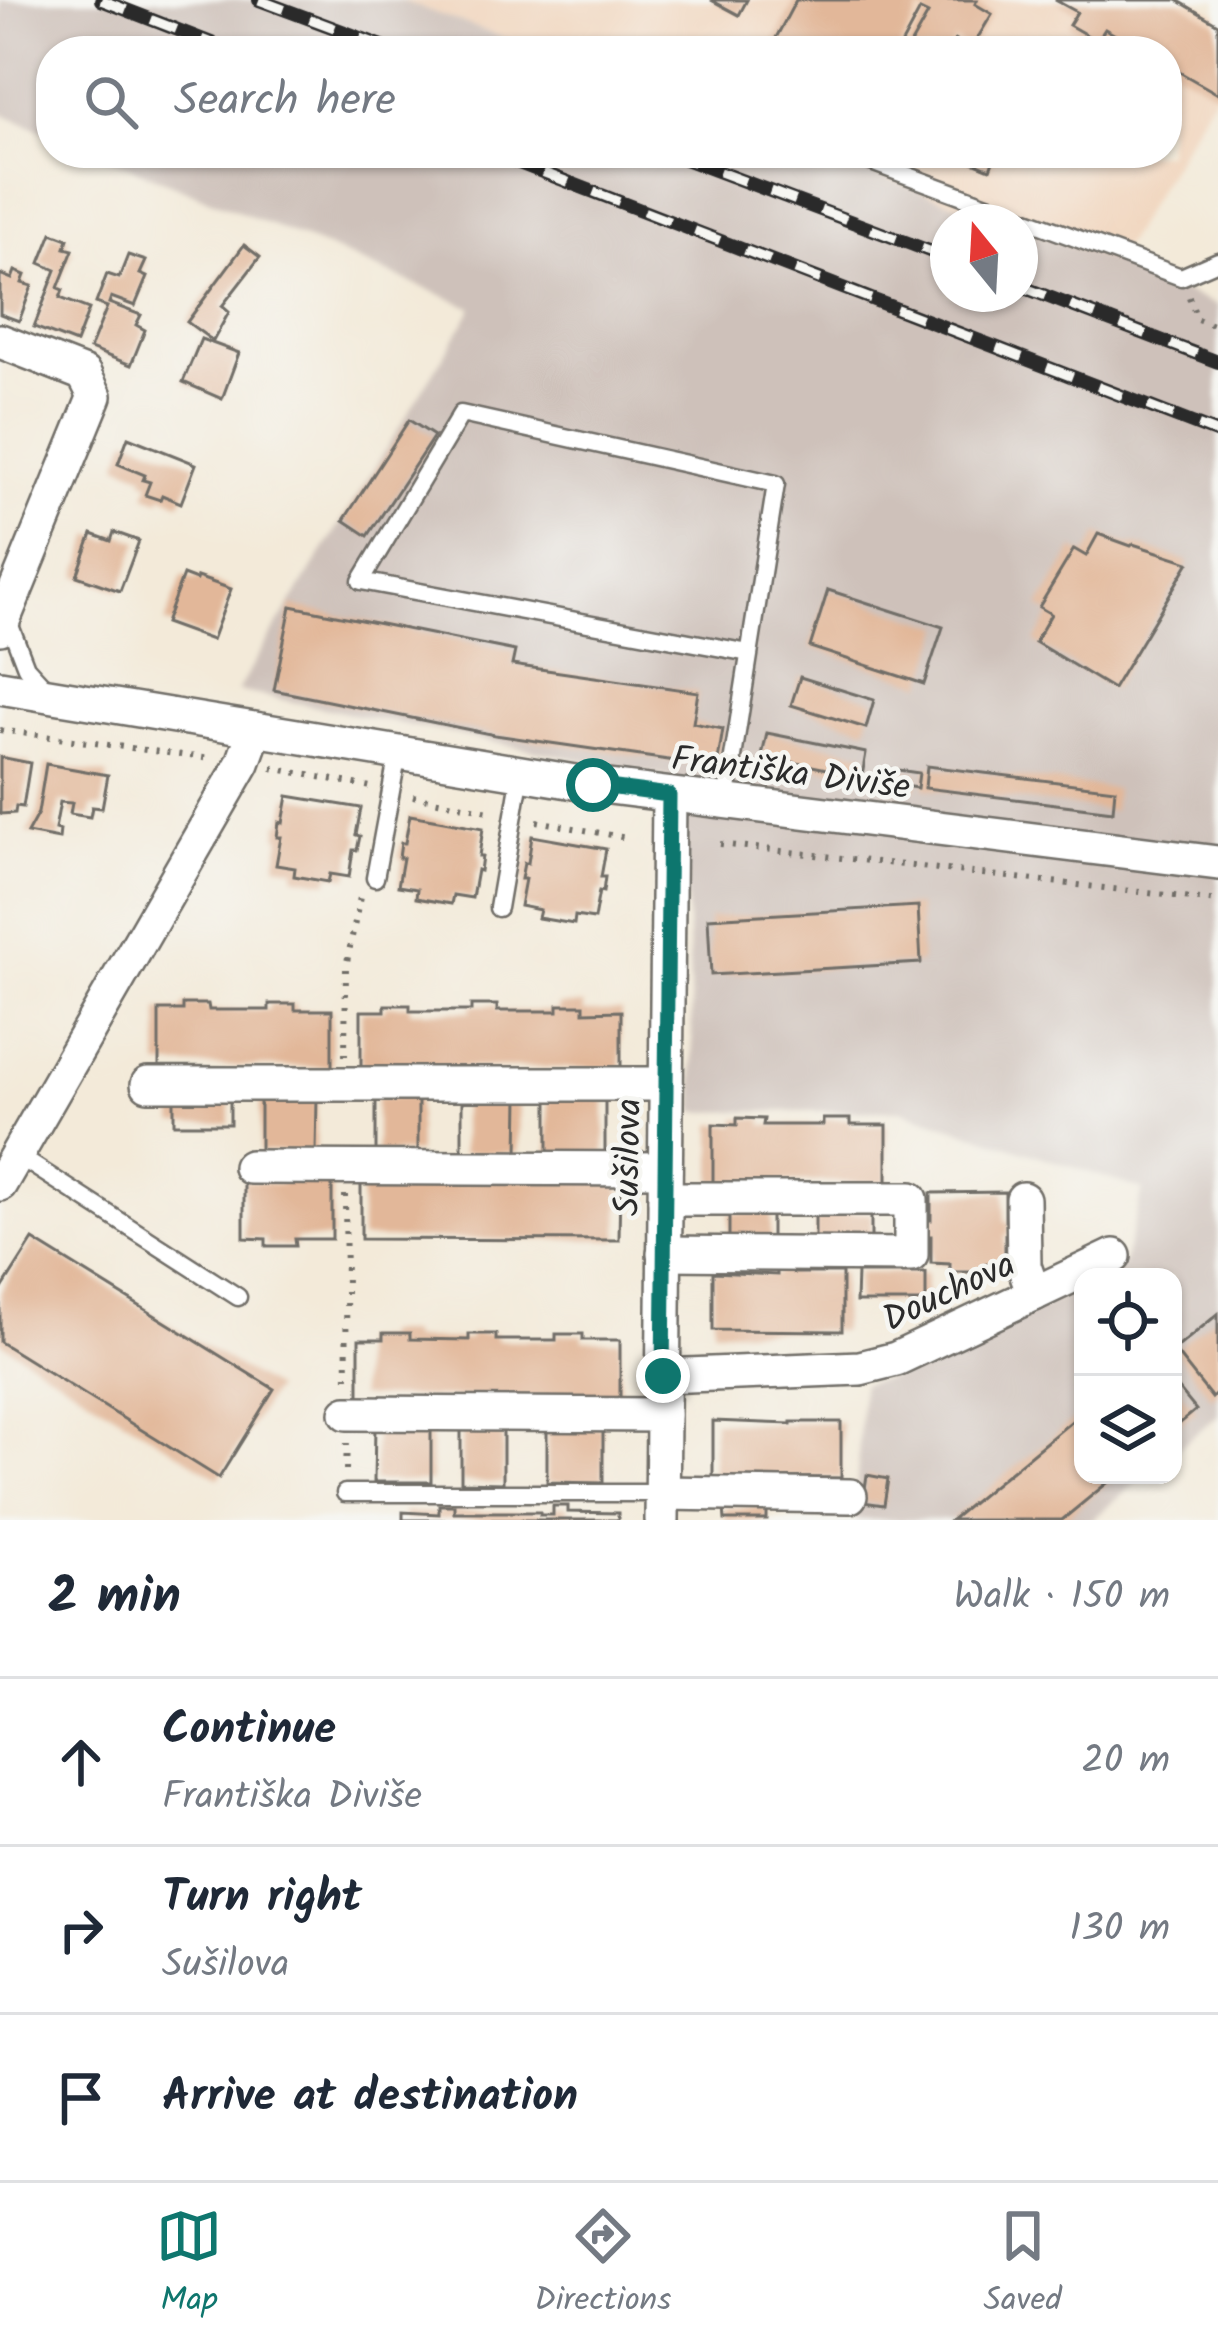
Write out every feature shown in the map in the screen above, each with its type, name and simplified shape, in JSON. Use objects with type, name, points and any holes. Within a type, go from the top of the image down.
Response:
[{"type":"street","points":[[0,341],[84,374],[94,396],[3,621]]},
{"type":"street","name":"Františka Diviše","points":[[0,687],[669,795],[1218,863]]},
{"type":"street","points":[[8,1170],[243,764],[255,730]]},
{"type":"street","name":"Sušilova","points":[[662,1507],[669,795]]},
{"type":"street","points":[[148,1084],[666,1084]]},
{"type":"street","points":[[250,1167],[345,1167],[911,1199],[911,1255],[664,1253]]},
{"type":"street","points":[[1023,1198],[1024,1265],[1034,1294]]},
{"type":"street","name":"Douchova","points":[[663,1376],[860,1368],[896,1359],[1114,1256]]},
{"type":"street","points":[[347,1413],[663,1415]]},
{"type":"street","points":[[662,1507],[850,1496]]},
{"type":"lane","points":[[887,168],[1181,277],[1218,261]]},
{"type":"lane","points":[[725,802],[749,653],[776,484],[461,414],[361,581],[749,653]]},
{"type":"lane","points":[[3,621],[26,667],[53,696]]},
{"type":"lane","points":[[375,878],[398,753]]},
{"type":"lane","points":[[498,908],[521,773]]},
{"type":"lane","points":[[8,1170],[238,1297]]},
{"type":"lane","points":[[346,1492],[662,1507]]},
{"type":"path","points":[[1181,277],[1196,319],[1218,327]]},
{"type":"path","points":[[0,730],[243,764],[627,838]]},
{"type":"path","points":[[720,844],[1218,901]]},
{"type":"path","points":[[345,1084],[346,967],[364,877],[375,878]]},
{"type":"path","points":[[345,1167],[347,1413]]},
{"type":"shaded area","points":[[0,0],[400,0],[498,36],[36,36],[36,128],[0,113]]},
{"type":"shaded area","points":[[400,0],[1194,0],[1218,14],[1218,88],[1182,148],[1182,36],[498,36]]},
{"type":"shaded area","points":[[132,168],[858,168],[956,204],[930,204],[930,312],[1038,312],[1038,234],[1218,306],[1218,1415],[1182,1445],[1182,1268],[1120,1268],[1143,1190],[900,1110],[695,1112],[682,780],[237,691],[473,308]]},
{"type":"shaded area","points":[[858,168],[1170,168],[1114,262],[1038,234],[1038,204],[956,204]]},
{"type":"shaded area","points":[[1074,1291],[1074,1484],[1135,1484],[1092,1520],[855,1520],[862,1384],[910,1373]]},
{"type":"building","points":[[711,0],[747,0],[739,15]]},
{"type":"building","points":[[796,0],[977,0],[975,4],[992,14],[979,36],[916,36],[928,14],[920,10],[906,36],[777,36]]},
{"type":"building","points":[[1055,0],[1177,0],[1218,24],[1218,94],[1182,74],[1182,36],[1117,36],[1105,29],[1100,36],[1088,36],[1069,25],[1077,12]]},
{"type":"building","points":[[52,233],[68,239],[65,248],[73,250],[58,288],[63,290],[60,298],[89,309],[76,343],[34,327],[56,270],[40,263]]},
{"type":"building","points":[[244,245],[260,257],[222,306],[229,312],[213,341],[187,322]]},
{"type":"building","points":[[128,255],[146,261],[140,274],[147,277],[135,306],[111,297],[109,303],[141,315],[136,325],[145,330],[131,365],[90,349],[107,307],[96,303],[107,274],[119,278]]},
{"type":"building","points":[[15,271],[25,275],[22,283],[32,286],[19,321],[0,314],[0,274],[12,279]]},
{"type":"building","points":[[201,339],[239,353],[222,399],[183,382]]},
{"type":"building","points":[[409,420],[434,436],[368,536],[344,520]]},
{"type":"building","points":[[128,437],[196,464],[181,503],[162,495],[160,500],[145,495],[150,482],[143,480],[145,475],[118,464]]},
{"type":"building","points":[[114,532],[139,541],[120,591],[77,576],[92,534],[111,541]]},
{"type":"building","points":[[1098,534],[1189,562],[1113,689],[1035,642],[1051,614],[1039,607],[1074,549],[1086,556]]},
{"type":"building","points":[[183,575],[231,589],[212,640],[165,623]]},
{"type":"building","points":[[828,590],[943,627],[924,684],[810,647]]},
{"type":"building","points":[[291,606],[515,651],[512,665],[698,692],[693,723],[723,729],[717,767],[495,735],[274,690]]},
{"type":"building","points":[[800,677],[874,700],[866,728],[791,705]]},
{"type":"building","points":[[767,733],[866,753],[862,776],[762,756]]},
{"type":"building","points":[[0,757],[30,763],[23,807],[16,806],[15,813],[0,814]]},
{"type":"building","points":[[46,764],[108,775],[102,808],[92,807],[90,817],[70,814],[72,803],[60,802],[55,829],[60,830],[59,839],[27,833],[38,813]]},
{"type":"building","points":[[927,766],[1115,789],[1113,811],[925,788]]},
{"type":"building","points":[[891,769],[919,773],[917,788],[889,784]]},
{"type":"building","points":[[288,796],[361,808],[356,835],[360,836],[349,877],[330,874],[328,882],[294,876],[295,868],[276,865],[279,822],[283,823]]},
{"type":"building","points":[[410,815],[483,828],[480,871],[472,898],[453,895],[451,904],[416,898],[417,889],[398,886],[401,843],[405,843]]},
{"type":"building","points":[[532,836],[606,849],[603,892],[599,891],[594,919],[575,916],[574,924],[538,918],[540,910],[520,906]]},
{"type":"building","points":[[918,906],[921,963],[711,975],[708,918]]},
{"type":"building","points":[[183,1004],[208,1004],[209,1010],[269,1010],[269,1004],[295,1004],[295,1010],[332,1010],[332,1067],[159,1066],[159,1010],[183,1010]]},
{"type":"building","points":[[385,1005],[410,1005],[410,1011],[471,1011],[471,1005],[497,1005],[497,1011],[558,1011],[558,1005],[584,1005],[584,1012],[621,1011],[621,1068],[361,1067],[361,1011],[385,1011]]},
{"type":"building","points":[[174,1096],[230,1096],[230,1124],[174,1124]]},
{"type":"building","points":[[260,1096],[317,1096],[316,1152],[260,1152]]},
{"type":"building","points":[[418,1096],[418,1153],[376,1153],[376,1097]]},
{"type":"building","points":[[462,1097],[519,1097],[518,1153],[462,1153]]},
{"type":"building","points":[[548,1097],[605,1098],[605,1154],[548,1153]]},
{"type":"building","points":[[737,1118],[764,1119],[763,1125],[823,1125],[823,1119],[850,1119],[850,1125],[887,1125],[887,1182],[713,1182],[713,1124],[737,1125]]},
{"type":"building","points":[[281,1175],[332,1181],[332,1239],[295,1239],[296,1246],[266,1246],[266,1239],[244,1238],[244,1181],[280,1184]]},
{"type":"building","points":[[426,1176],[620,1183],[619,1240],[361,1239],[361,1182],[426,1184]]},
{"type":"building","points":[[1005,1192],[1009,1236],[1005,1235],[1005,1264],[986,1264],[985,1272],[950,1272],[950,1264],[931,1263],[927,1220],[931,1220],[931,1193]]},
{"type":"building","points":[[729,1213],[771,1213],[771,1242],[729,1242]]},
{"type":"building","points":[[815,1213],[871,1213],[871,1242],[815,1242]]},
{"type":"building","points":[[33,1240],[274,1389],[219,1478],[0,1342],[0,1292]]},
{"type":"building","points":[[777,1267],[792,1267],[793,1273],[842,1273],[842,1331],[713,1330],[713,1272],[777,1275]]},
{"type":"building","points":[[857,1273],[926,1273],[926,1302],[856,1302]]},
{"type":"building","points":[[1218,1314],[1218,1392],[1212,1398],[1182,1360],[1182,1343]]},
{"type":"building","points":[[383,1333],[410,1333],[410,1339],[469,1340],[469,1334],[496,1334],[496,1340],[556,1340],[556,1334],[583,1334],[583,1340],[620,1340],[620,1398],[359,1397],[359,1339],[383,1339]]},
{"type":"building","points":[[1182,1393],[1196,1410],[1182,1422]]},
{"type":"building","points":[[1074,1419],[1074,1484],[1106,1484],[1062,1520],[951,1520]]},
{"type":"building","points":[[713,1421],[841,1422],[841,1478],[713,1477]]},
{"type":"building","points":[[375,1426],[431,1426],[431,1482],[374,1482]]},
{"type":"building","points":[[461,1426],[503,1426],[503,1483],[461,1482]]},
{"type":"building","points":[[547,1426],[603,1427],[603,1483],[547,1482]]},
{"type":"building","points":[[867,1475],[888,1479],[884,1505],[863,1502]]},
{"type":"building","points":[[439,1505],[454,1505],[454,1512],[540,1515],[553,1515],[553,1506],[568,1506],[568,1512],[618,1513],[618,1520],[403,1520],[403,1512],[439,1514]]},
{"type":"building","points":[[767,1507],[767,1520],[725,1520],[724,1508]]},
{"type":"railway","points":[[101,0],[193,36]]},
{"type":"railway","points":[[259,0],[356,36]]},
{"type":"railway","points":[[532,168],[1218,433]]},
{"type":"railway","points":[[709,168],[930,251]]},
{"type":"railway","points":[[1038,293],[1218,362]]},
{"type":"route","points":[[593,785],[669,795],[663,1376]]}]
